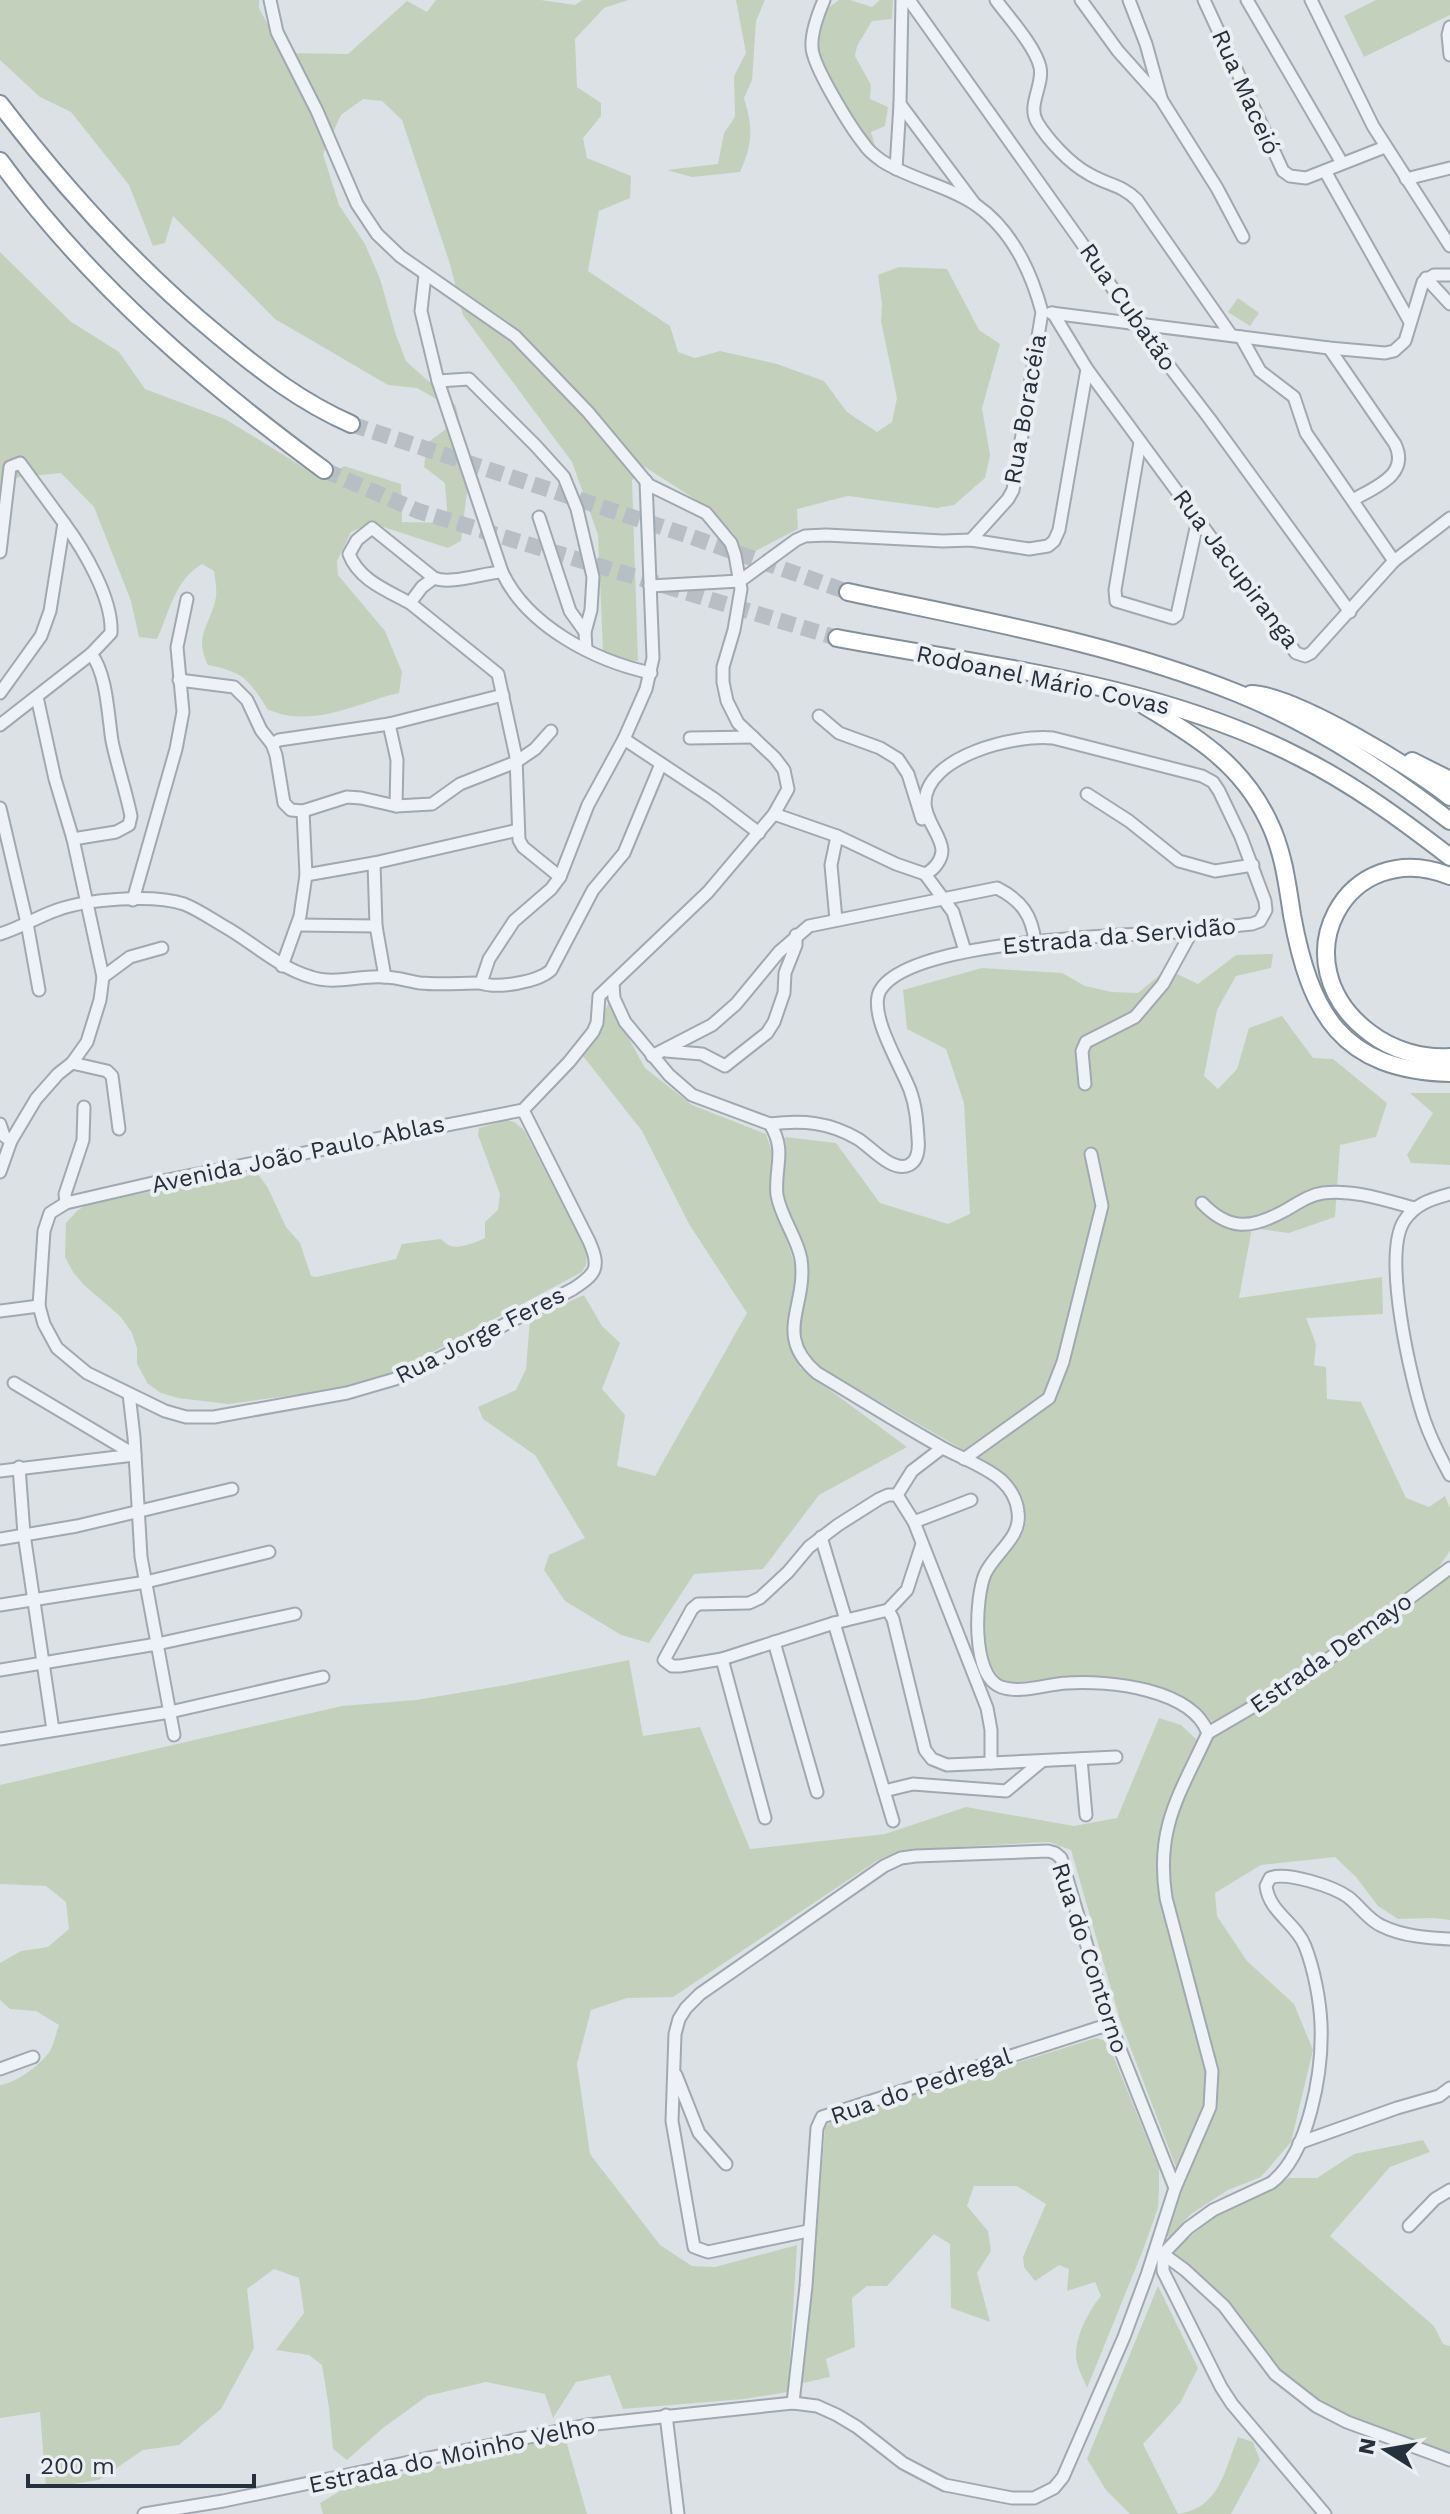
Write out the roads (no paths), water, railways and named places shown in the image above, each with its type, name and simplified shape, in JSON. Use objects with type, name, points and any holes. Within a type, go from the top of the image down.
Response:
[{"type":"highway","points":[[0,104],[85,208],[147,274],[215,334],[281,386],[351,424]]},
{"type":"highway","points":[[0,161],[96,277],[158,337],[324,470]]},
{"type":"highway","name":"Rodoanel Mário Covas","points":[[848,592],[1041,634],[1190,675],[1241,694],[1346,747],[1450,821]]},
{"type":"highway","name":"Rodoanel Mário Covas","points":[[837,638],[1028,673],[1131,695],[1199,715],[1297,756],[1411,827],[1450,857]]},
{"type":"highway","points":[[1241,694],[1273,698],[1387,754],[1450,797]]},
{"type":"highway","points":[[1131,695],[1220,756],[1255,796],[1268,820],[1283,863],[1306,978],[1313,996],[1336,1029],[1354,1046],[1375,1058],[1408,1068],[1450,1073]]},
{"type":"highway","points":[[1387,754],[1418,762],[1450,780]]},
{"type":"highway","points":[[1450,876],[1428,869],[1403,868],[1362,883],[1338,910],[1325,956],[1333,992],[1365,1030],[1389,1046],[1425,1057],[1450,1057]]},
{"type":"street","points":[[270,0],[277,32],[306,88],[357,204],[377,234],[425,275],[515,336],[588,412],[653,488],[696,507],[714,522],[731,543],[740,581],[739,608],[723,667],[723,682],[738,723],[775,758],[787,779],[788,789],[759,833],[708,892],[599,996],[597,1023],[593,1032],[523,1110]]},
{"type":"street","points":[[896,169],[902,0]]},
{"type":"street","name":"Rua Cubatão","points":[[909,0],[1137,324],[1350,612]]},
{"type":"street","points":[[996,0],[1032,50],[1040,67],[1034,109],[1037,121],[1055,144],[1083,170],[1127,189],[1152,217],[1260,371],[1294,397],[1306,433],[1394,561]]},
{"type":"street","points":[[1081,0],[1161,99],[1217,188],[1243,237]]},
{"type":"street","points":[[1129,0],[1161,99]]},
{"type":"street","name":"Rua Maceió","points":[[1204,0],[1283,171],[1298,178],[1325,171],[1385,147]]},
{"type":"street","points":[[1247,0],[1342,163]]},
{"type":"street","points":[[1311,0],[1385,147],[1450,246]]},
{"type":"street","points":[[822,5],[811,46],[817,65],[863,144],[896,169],[975,204]]},
{"type":"street","points":[[1450,27],[1450,55]]},
{"type":"street","points":[[1143,80],[1155,76]]},
{"type":"street","points":[[900,104],[975,204]]},
{"type":"street","points":[[1406,179],[1450,168]]},
{"type":"street","points":[[1325,171],[1410,322]]},
{"type":"street","name":"Rua Jacupiranga","points":[[975,204],[998,224],[1015,246],[1048,313],[1296,653],[1305,656],[1311,653],[1394,561],[1450,518]]},
{"type":"street","points":[[425,275],[421,311],[438,381],[511,591],[529,612],[551,629],[612,662],[651,673]]},
{"type":"street","points":[[1048,313],[1385,353],[1394,351],[1405,341],[1419,291],[1426,278],[1450,275]]},
{"type":"street","points":[[1426,278],[1450,304]]},
{"type":"street","name":"Rua Boracéia","points":[[971,540],[1013,490],[1048,313]]},
{"type":"street","points":[[1329,348],[1395,444],[1400,458],[1393,474],[1353,500]]},
{"type":"street","points":[[650,586],[740,581],[796,540],[817,535],[971,540],[1029,549],[1042,548],[1054,541],[1059,530],[1087,369]]},
{"type":"street","points":[[438,381],[469,379],[564,477],[577,509],[593,577],[591,610],[585,632],[586,649]]},
{"type":"street","points":[[1140,442],[1115,590],[1116,601],[1173,618],[1179,612],[1198,519]]},
{"type":"street","points":[[0,552],[10,467],[20,463],[75,538],[96,578],[112,619],[111,633],[91,654],[0,725]]},
{"type":"street","points":[[481,983],[489,959],[514,921],[551,889],[560,877],[588,805],[624,739],[646,689],[653,658],[646,481]]},
{"type":"street","points":[[539,517],[570,611],[585,632]]},
{"type":"street","points":[[0,693],[41,636],[50,611],[64,523]]},
{"type":"street","points":[[502,572],[444,582],[434,578],[372,528],[357,540],[349,554],[355,569],[410,603],[498,674],[516,762],[519,840],[523,847],[560,877]]},
{"type":"street","points":[[410,603],[422,587],[434,578]]},
{"type":"street","points":[[133,900],[176,749],[183,712],[177,647],[187,599]]},
{"type":"street","points":[[73,839],[116,832],[129,825],[131,816],[100,674],[91,654]]},
{"type":"street","points":[[179,680],[234,687],[247,700],[261,730],[272,744],[284,803],[291,810],[303,811],[347,797],[396,806],[432,804],[460,784],[516,762],[535,749],[551,731]]},
{"type":"street","points":[[272,744],[279,740],[389,724],[503,695]]},
{"type":"street","points":[[0,1172],[11,1141],[36,1099],[72,1063],[87,1042],[94,1025],[103,977],[73,839],[55,779],[37,697]]},
{"type":"street","points":[[819,716],[839,733],[880,748],[898,759],[908,774],[922,820],[933,831]]},
{"type":"street","points":[[389,724],[397,760],[396,806]]},
{"type":"street","points":[[690,738],[753,737]]},
{"type":"street","name":"Estrada da Servidão","points":[[770,1124],[803,1121],[835,1127],[859,1139],[891,1163],[905,1167],[917,1157],[916,1113],[876,1006],[878,995],[889,980],[922,963],[965,951],[1035,942],[1192,931],[1260,921],[1266,910],[1253,865],[1226,803],[1213,782],[1043,737],[997,745],[938,772],[927,792],[925,803],[933,831],[941,845],[941,856],[934,868],[925,874]]},
{"type":"street","points":[[624,739],[713,798],[759,833]]},
{"type":"street","points":[[0,934],[57,910],[86,903],[161,899],[186,905],[237,934],[282,966],[324,981],[385,977],[421,983],[499,986],[542,977],[551,970],[593,890],[624,853],[661,764]]},
{"type":"street","points":[[1087,794],[1129,821],[1179,861],[1215,871],[1253,865]]},
{"type":"street","points":[[0,808],[39,990]]},
{"type":"street","points":[[282,966],[298,925],[306,875],[303,811]]},
{"type":"street","points":[[774,814],[837,836],[925,874],[953,912],[965,951]]},
{"type":"street","points":[[306,875],[518,830]]},
{"type":"street","points":[[836,920],[831,865],[837,836]]},
{"type":"street","points":[[374,863],[376,926],[385,977]]},
{"type":"street","points":[[657,1054],[712,1025],[736,1004],[779,952],[809,926],[992,887],[1002,890],[1024,908],[1031,918],[1035,942]]},
{"type":"street","points":[[298,925],[376,926]]},
{"type":"street","points":[[1085,1084],[1082,1051],[1086,1042],[1135,1017],[1163,984],[1192,931]]},
{"type":"street","points":[[657,1054],[702,1054],[725,1066],[767,1033],[780,1010],[785,973],[796,945],[796,935]]},
{"type":"street","points":[[103,977],[130,957],[162,948]]},
{"type":"street","points":[[613,983],[618,1011],[657,1054],[669,1075],[692,1095],[770,1124],[778,1139],[779,1205],[800,1258],[801,1279],[794,1325],[797,1352],[817,1373],[1005,1483],[1016,1501],[1019,1523],[1015,1534],[989,1566],[980,1592],[980,1656],[993,1683],[1016,1689],[1083,1683],[1144,1691],[1168,1697],[1189,1708],[1200,1716],[1208,1733],[1166,1827],[1162,1873],[1212,2071],[1210,2107],[1175,2188],[1159,2251],[1163,2271],[1221,2387],[1243,2419],[1325,2514]]},
{"type":"street","points":[[72,1063],[107,1071],[112,1076],[119,1129]]},
{"type":"street","points":[[0,1311],[39,1306],[47,1219],[50,1213],[66,1203],[65,1194],[83,1140],[84,1107]]},
{"type":"street","name":"Avenida João Paulo Ablas","points":[[66,1203],[157,1182],[523,1110]]},
{"type":"street","name":"Rua Jorge Feres","points":[[39,1306],[44,1324],[57,1348],[87,1373],[176,1415],[199,1418],[347,1393],[415,1371],[590,1278],[596,1264],[595,1255],[559,1176],[523,1110]]},
{"type":"street","points":[[0,1124],[4,1136],[11,1141]]},
{"type":"street","points":[[964,1459],[1049,1398],[1063,1362],[1102,1206],[1091,1154]]},
{"type":"street","points":[[1202,1203],[1223,1221],[1243,1225],[1267,1219],[1302,1200],[1327,1192],[1375,1198],[1414,1208]]},
{"type":"street","points":[[1450,1194],[1414,1208],[1403,1222],[1397,1240],[1396,1264],[1399,1300],[1419,1402],[1445,1454],[1450,1475]]},
{"type":"street","points":[[14,1383],[135,1455]]},
{"type":"street","points":[[129,1394],[146,1582],[174,1735]]},
{"type":"street","points":[[897,1495],[912,1471],[942,1448]]},
{"type":"street","points":[[0,1471],[135,1455]]},
{"type":"street","points":[[19,1467],[24,1534],[53,1730]]},
{"type":"street","points":[[0,1539],[138,1512],[232,1489]]},
{"type":"street","points":[[897,1495],[914,1522],[987,1708],[991,1763]]},
{"type":"street","points":[[897,1495],[879,1499],[821,1537],[760,1598],[749,1603],[698,1604],[692,1609],[664,1660],[672,1666],[680,1666],[722,1659],[888,1610],[907,1590],[922,1544]]},
{"type":"street","points":[[914,1522],[971,1500]]},
{"type":"street","points":[[821,1537],[840,1622],[893,1821]]},
{"type":"street","points":[[0,1605],[146,1582],[269,1552]]},
{"type":"street","name":"Estrada Demayo","points":[[1208,1733],[1307,1675],[1450,1568]]},
{"type":"street","points":[[888,1610],[893,1619],[925,1750],[932,1759],[947,1765],[1116,1757]]},
{"type":"street","points":[[0,1670],[157,1644],[295,1614]]},
{"type":"street","points":[[774,1642],[817,1792]]},
{"type":"street","points":[[722,1659],[765,1818]]},
{"type":"street","points":[[0,1739],[170,1712],[323,1677]]},
{"type":"street","points":[[1081,1759],[1086,1815]]},
{"type":"street","points":[[884,1791],[913,1784],[1006,1791],[1042,1761]]},
{"type":"street","name":"Rua do Contorno","points":[[808,2231],[708,2252],[694,2247],[672,2121],[675,2034],[679,2019],[700,1994],[884,1866],[901,1858],[916,1856],[1055,1853],[1066,1868],[1110,2024],[1175,2188]]},
{"type":"street","points":[[1159,2251],[1213,2210],[1278,2178],[1294,2157],[1299,2143],[1317,2081],[1321,2022],[1305,1947],[1299,1934],[1271,1902],[1266,1891],[1267,1883],[1275,1876],[1284,1876],[1333,1889],[1352,1900],[1371,1920],[1392,1931],[1450,1939]]},
{"type":"street","name":"Rua do Pedregal","points":[[793,2403],[806,2286],[817,2128],[822,2117],[1110,2024]]},
{"type":"street","points":[[0,2069],[33,2057]]},
{"type":"street","points":[[675,2071],[694,2124],[705,2142],[726,2164]]},
{"type":"street","points":[[1299,2143],[1439,2096],[1450,2088]]},
{"type":"street","points":[[672,2121],[694,2124]]},
{"type":"street","points":[[1409,2226],[1435,2199],[1450,2190]]},
{"type":"street","points":[[1159,2251],[1217,2299],[1275,2374],[1309,2401],[1347,2422],[1450,2460]]},
{"type":"street","name":"Estrada do Moinho Velho","points":[[144,2514],[223,2501],[587,2425],[793,2403],[817,2406],[837,2415],[903,2463],[945,2485],[1012,2498],[1034,2498],[1054,2488],[1063,2477],[1159,2251]]},
{"type":"street","points":[[666,2415],[678,2514]]},
{"type":"tunnel","points":[[351,424],[848,592]]},
{"type":"tunnel","points":[[324,470],[418,511],[837,638]]}]
